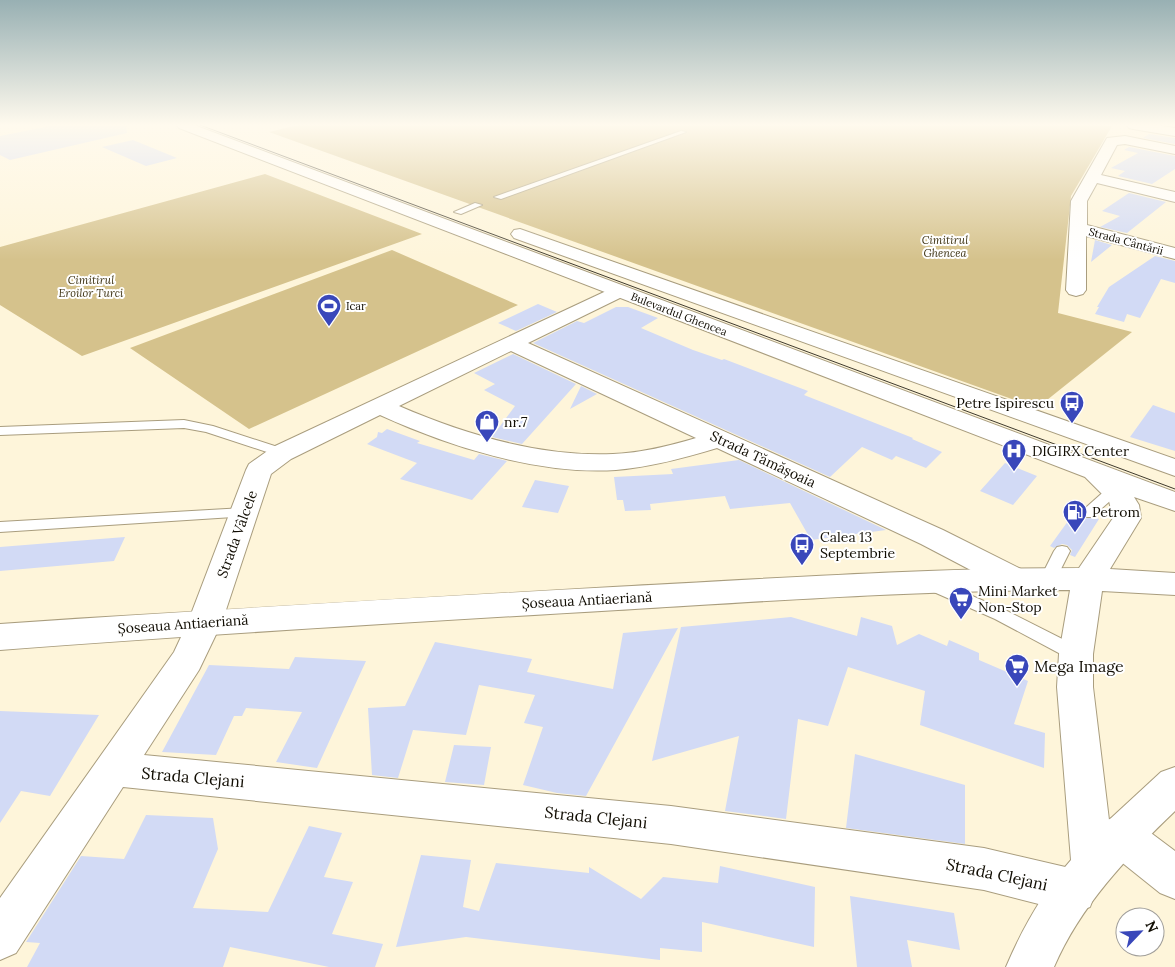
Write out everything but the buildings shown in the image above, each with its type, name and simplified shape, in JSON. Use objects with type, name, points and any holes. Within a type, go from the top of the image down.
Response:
[{"type":"main road","name":"Bulevardul Ghencea","points":[[302,170],[1175,502]]},
{"type":"main road","name":"Bulevardul Ghencea","points":[[346,170],[1175,468]]},
{"type":"main road","points":[[1076,290],[1079,201],[1096,170]]},
{"type":"main road","points":[[1092,177],[1175,197]]},
{"type":"main road","points":[[434,220],[458,212]]},
{"type":"main road","name":"Strada Cântării","points":[[1078,228],[1175,254]]},
{"type":"main road","name":"Strada Vâlcele","points":[[5,921],[114,770],[187,660],[205,622],[259,470],[282,453],[619,291]]},
{"type":"main road","name":"Strada Tămășoaia","points":[[510,343],[932,537],[1014,579]]},
{"type":"main road","points":[[379,406],[449,433],[506,450],[585,462],[614,462],[638,459],[678,452],[721,439]]},
{"type":"main road","points":[[1085,467],[1123,498],[1128,508],[1127,518],[1088,580],[1076,654],[1075,687],[1096,864]]},
{"type":"main road","name":"Șoseaua Antiaeriană","points":[[0,637],[205,622],[653,596],[1014,579],[1175,584]]},
{"type":"main road","name":"Strada Clejani","points":[[114,770],[672,825],[984,868],[1096,864]]},
{"type":"main road","points":[[1030,967],[1052,922],[1096,864],[1175,785]]},
{"type":"main road","points":[[1096,864],[1175,878]]},
{"type":"lane","points":[[498,198],[576,170]]},
{"type":"lane","points":[[458,212],[478,205]]},
{"type":"lane","points":[[0,431],[184,424],[209,429],[282,453]]},
{"type":"lane","points":[[1087,514],[1114,490]]},
{"type":"lane","points":[[0,526],[244,513]]},
{"type":"lane","points":[[1048,579],[1062,551]]},
{"type":"lane","points":[[930,583],[1001,615],[1076,654]]},
{"type":"green space","name":"Cimitirul Ghencea","points":[[375,170],[1086,170],[1071,196],[1058,313],[1132,332],[1037,408]]},
{"type":"green space","name":"Cimitirul Eroilor Turci","points":[[265,174],[422,234],[82,356],[0,305],[0,247]]},
{"type":"green space","name":"Icar","points":[[392,250],[518,305],[249,429],[130,348]]},
{"type":"tram line","points":[[321,170],[1175,489]]},
{"type":"place","name":"Icar","points":[[329,327]]},
{"type":"place","name":"Petre Ispirescu","points":[[1072,424]]},
{"type":"place","name":"nr.7","points":[[487,443]]},
{"type":"place","name":"DIGIRX Center","points":[[1014,472]]},
{"type":"place","name":"Petrom","points":[[1075,533]]},
{"type":"place","name":"Calea 13 Septembrie","points":[[802,566]]},
{"type":"place","name":"Mini Market Non-Stop","points":[[961,620]]},
{"type":"place","name":"Mega Image","points":[[1017,687]]}]
